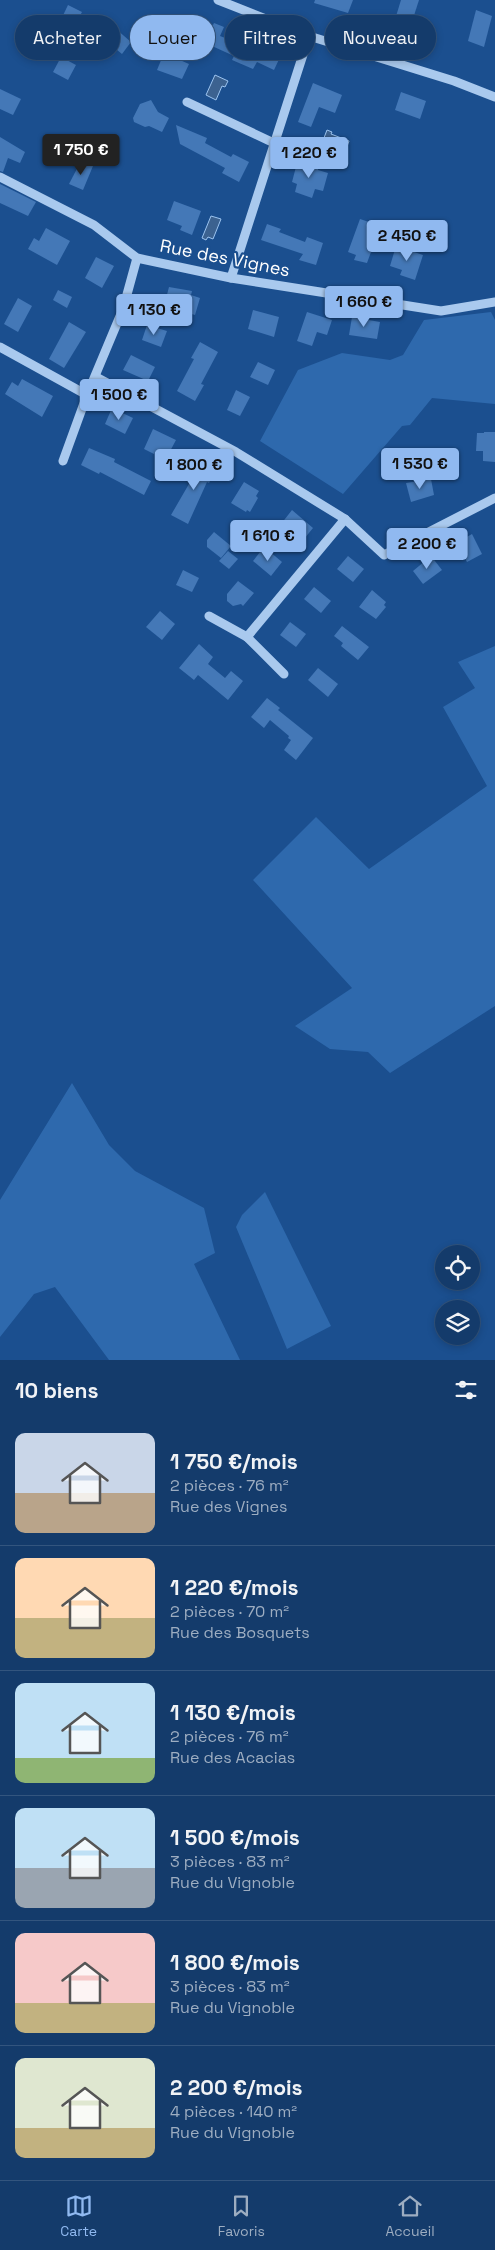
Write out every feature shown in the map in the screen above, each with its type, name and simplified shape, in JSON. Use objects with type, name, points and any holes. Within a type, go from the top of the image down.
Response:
[{"type":"street","points":[[218,0],[256,15]]},
{"type":"street","points":[[315,38],[454,81],[495,97]]},
{"type":"street","points":[[231,278],[302,60]]},
{"type":"street","points":[[187,102],[276,144]]},
{"type":"street","name":"Rue des Vignes","points":[[0,177],[94,225],[137,258],[231,278],[442,311],[495,302]]},
{"type":"street","points":[[63,461],[87,396],[123,309],[137,258]]},
{"type":"street","points":[[0,347],[87,396]]},
{"type":"street","points":[[96,377],[236,452],[345,519],[384,555],[495,498]]},
{"type":"street","points":[[247,637],[345,519]]},
{"type":"street","points":[[209,616],[247,637],[284,674]]},
{"type":"shaded area","points":[[215,75],[228,81],[225,87],[222,86],[216,100],[206,95]]},
{"type":"shaded area","points":[[327,130],[332,132],[331,134],[349,141],[345,152],[322,143]]},
{"type":"shaded area","points":[[211,216],[221,219],[213,239],[208,237],[206,240],[202,238]]},
{"type":"shaded area","points":[[491,312],[495,320],[495,404],[432,398],[410,425],[402,426],[343,494],[260,441],[298,370],[342,353],[390,360],[403,355],[424,320]]},
{"type":"shaded area","points":[[495,646],[495,1006],[390,1073],[368,1052],[330,1049],[295,1026],[352,988],[253,880],[316,817],[369,869],[487,786],[443,707],[475,688],[458,662]]},
{"type":"shaded area","points":[[72,1083],[109,1145],[135,1171],[204,1208],[215,1253],[194,1264],[240,1360],[109,1360],[55,1287],[34,1294],[0,1337],[0,1200]]},
{"type":"shaded area","points":[[265,1192],[331,1326],[287,1349],[236,1227],[242,1215]]},
{"type":"building","points":[[315,0],[353,0],[348,13],[314,3]]},
{"type":"building","points":[[401,0],[419,0],[414,15],[396,15]]},
{"type":"building","points":[[68,5],[82,12],[80,15],[63,15]]},
{"type":"building","points":[[476,10],[492,16],[484,47],[468,41]]},
{"type":"building","points":[[215,23],[224,27],[220,36],[225,38],[225,52],[215,47]]},
{"type":"building","points":[[120,32],[130,41],[122,54],[120,52]]},
{"type":"building","points":[[59,60],[67,60],[76,65],[68,80],[53,72]]},
{"type":"building","points":[[161,60],[180,60],[189,64],[182,79],[157,70]]},
{"type":"building","points":[[232,60],[279,60],[274,70],[257,62],[253,69]]},
{"type":"building","points":[[313,83],[342,95],[335,113],[319,107],[311,127],[298,122]]},
{"type":"building","points":[[0,89],[21,99],[13,115],[0,109]]},
{"type":"building","points":[[401,92],[426,101],[420,119],[395,110]]},
{"type":"building","points":[[151,100],[158,112],[169,118],[162,132],[134,122],[133,118],[140,104]]},
{"type":"building","points":[[176,125],[207,138],[205,143],[231,157],[233,154],[249,162],[239,182],[222,173],[225,168],[180,144]]},
{"type":"building","points":[[0,137],[25,152],[20,163],[8,158],[3,172],[0,171]]},
{"type":"building","points":[[81,161],[93,166],[83,190],[69,184]]},
{"type":"building","points":[[309,161],[319,164],[318,170],[328,173],[323,191],[315,189],[312,198],[295,192],[297,184],[292,182],[297,163],[307,166]]},
{"type":"building","points":[[0,184],[36,202],[28,216],[0,203]]},
{"type":"building","points":[[174,201],[201,211],[192,235],[180,230],[182,226],[167,220]]},
{"type":"building","points":[[360,219],[372,223],[368,235],[375,238],[373,246],[375,250],[371,252],[367,263],[354,260],[356,255],[348,252]]},
{"type":"building","points":[[267,224],[281,229],[279,232],[305,242],[307,237],[323,243],[316,265],[299,260],[303,254],[261,240]]},
{"type":"building","points":[[46,228],[70,241],[57,265],[28,249],[34,238],[39,241]]},
{"type":"building","points":[[396,246],[423,255],[415,280],[400,275],[402,270],[390,266]]},
{"type":"building","points":[[96,257],[114,266],[102,288],[85,278]]},
{"type":"building","points":[[169,287],[192,291],[191,295],[200,298],[195,315],[164,306]]},
{"type":"building","points":[[58,290],[72,297],[67,308],[53,300]]},
{"type":"building","points":[[18,298],[32,306],[18,332],[4,324]]},
{"type":"building","points":[[253,310],[279,317],[274,337],[248,329]]},
{"type":"building","points":[[307,312],[332,320],[327,335],[317,332],[312,346],[297,341]]},
{"type":"building","points":[[352,317],[380,322],[377,339],[349,335]]},
{"type":"building","points":[[69,322],[86,332],[64,368],[49,359]]},
{"type":"building","points":[[147,325],[167,331],[161,347],[142,340]]},
{"type":"building","points":[[200,342],[218,352],[201,384],[204,385],[195,401],[177,391],[194,359],[191,358]]},
{"type":"building","points":[[131,355],[155,367],[148,381],[123,370]]},
{"type":"building","points":[[258,362],[275,370],[268,385],[250,377]]},
{"type":"building","points":[[22,379],[53,396],[42,417],[5,394],[12,382],[18,386]]},
{"type":"building","points":[[236,390],[250,397],[240,416],[227,410]]},
{"type":"building","points":[[112,408],[133,418],[125,434],[105,424]]},
{"type":"building","points":[[153,429],[176,440],[168,455],[157,450],[154,454],[144,449]]},
{"type":"building","points":[[495,432],[495,462],[483,461],[483,451],[476,451],[477,433]]},
{"type":"building","points":[[89,448],[115,459],[114,462],[151,481],[144,495],[100,472],[99,474],[81,465]]},
{"type":"building","points":[[204,458],[218,466],[209,483],[207,482],[188,524],[171,515]]},
{"type":"building","points":[[431,479],[434,495],[411,502],[406,483]]},
{"type":"building","points":[[244,482],[259,491],[256,496],[258,498],[250,512],[247,510],[246,512],[231,503]]},
{"type":"building","points":[[292,510],[313,528],[300,544],[284,531],[286,528],[281,524]]},
{"type":"building","points":[[214,532],[231,546],[221,558],[207,547],[207,540]]},
{"type":"building","points":[[472,534],[482,554],[467,562],[456,543]]},
{"type":"building","points":[[228,551],[238,559],[229,569],[219,561]]},
{"type":"building","points":[[269,551],[282,562],[271,576],[253,561],[260,552]]},
{"type":"building","points":[[348,556],[364,569],[353,582],[337,569]]},
{"type":"building","points":[[431,556],[442,570],[423,584],[413,571]]},
{"type":"building","points":[[183,570],[199,578],[192,592],[176,585]]},
{"type":"building","points":[[238,581],[254,593],[243,606],[241,604],[233,606],[227,601],[227,594]]},
{"type":"building","points":[[314,587],[331,601],[321,613],[304,599]]},
{"type":"building","points":[[372,590],[386,602],[384,605],[386,607],[376,619],[359,607]]},
{"type":"building","points":[[160,611],[175,624],[162,640],[146,627]]},
{"type":"building","points":[[290,622],[306,634],[296,647],[280,635]]},
{"type":"building","points":[[342,626],[369,647],[358,660],[341,646],[343,643],[334,636]]},
{"type":"building","points":[[199,644],[213,657],[208,664],[225,678],[231,671],[243,681],[228,700],[198,675],[194,680],[179,668]]},
{"type":"building","points":[[318,668],[338,684],[328,697],[308,680]]},
{"type":"building","points":[[267,698],[280,708],[278,710],[313,738],[296,760],[284,750],[291,740],[288,738],[289,736],[270,720],[264,728],[251,717]]}]
